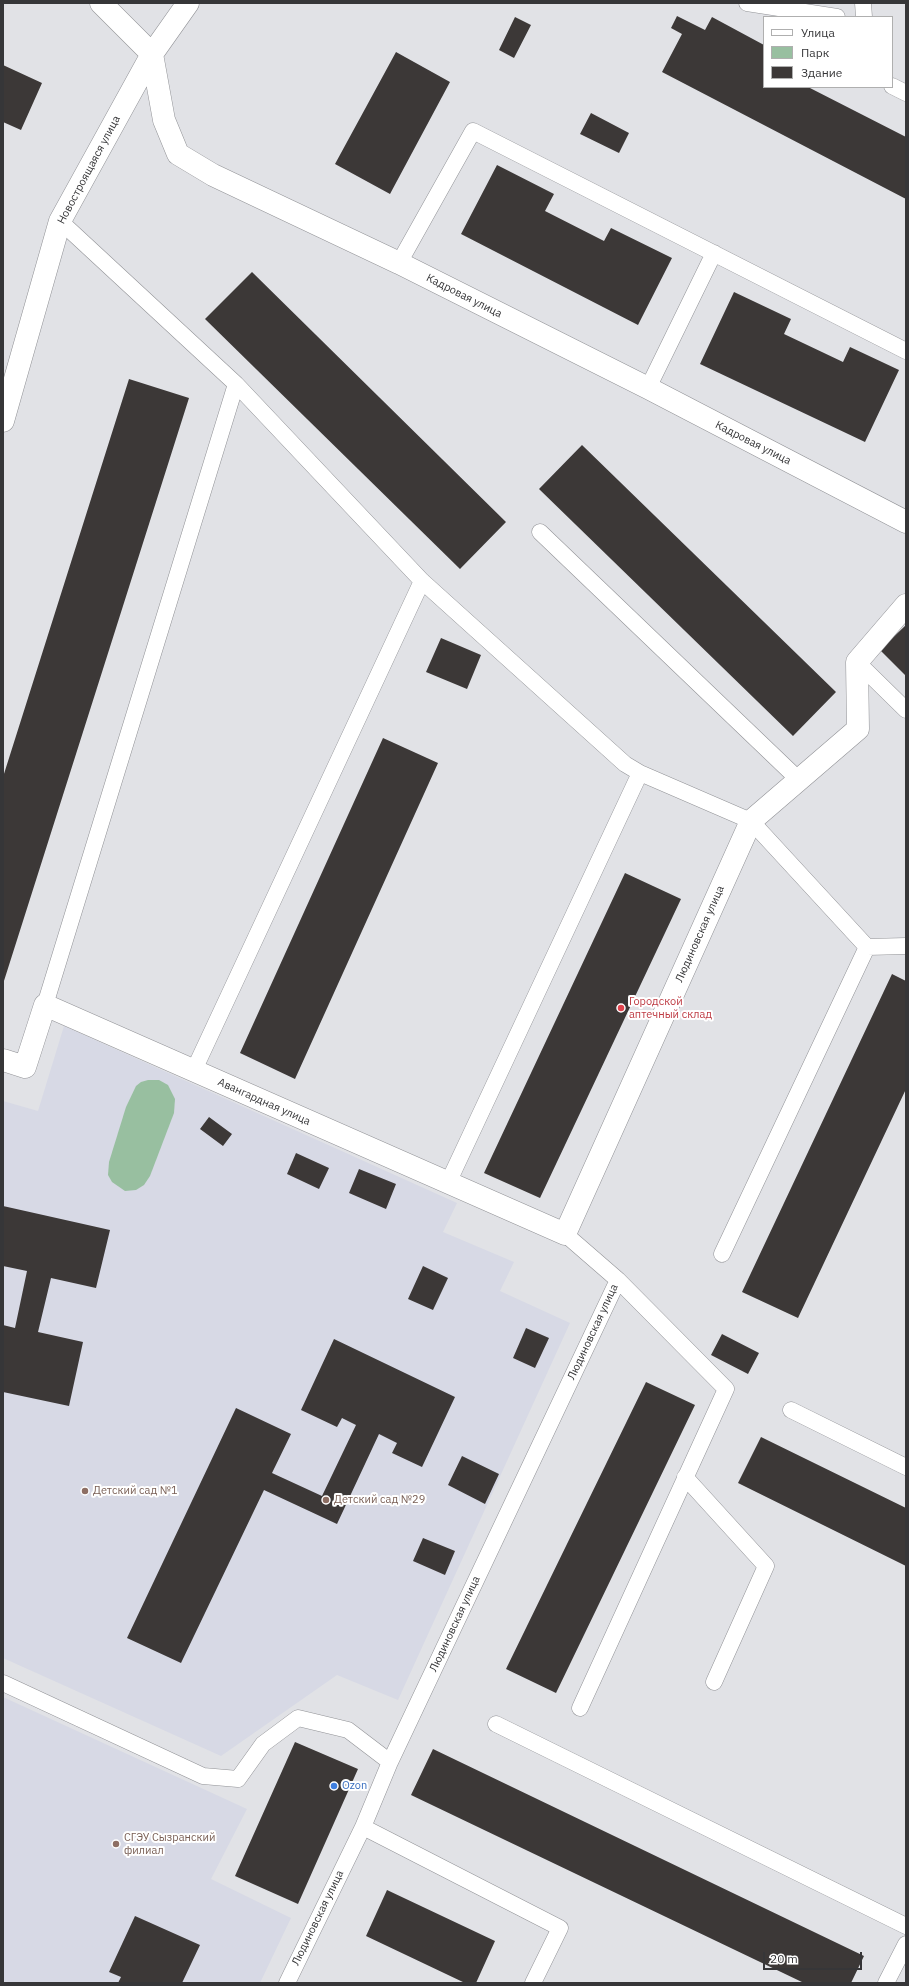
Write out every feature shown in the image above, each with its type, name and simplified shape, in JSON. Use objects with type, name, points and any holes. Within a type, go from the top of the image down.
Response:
[{"type":"street","points":[[101,3],[152,54]]},
{"type":"street","name":"Новостроящаяся улица","points":[[3,421],[60,220],[152,54],[188,3]]},
{"type":"street","name":"Кадровая улица","points":[[152,54],[164,120],[178,154],[213,175],[399,263],[648,388],[906,522]]},
{"type":"street","points":[[857,662],[906,605]]},
{"type":"street","name":"Людиновская улица","points":[[565,1234],[750,821],[858,730],[857,662]]},
{"type":"street","points":[[3,1060],[26,1067],[45,1004]]},
{"type":"street","name":"Авангардная улица","points":[[45,1004],[565,1234]]},
{"type":"lane","points":[[747,3],[831,16]]},
{"type":"lane","points":[[863,3],[864,16]]},
{"type":"lane","points":[[893,86],[906,93]]},
{"type":"lane","points":[[399,263],[473,130],[906,351]]},
{"type":"lane","points":[[60,220],[236,384],[422,581],[625,764],[640,773],[750,821],[867,947],[906,946]]},
{"type":"lane","points":[[648,388],[714,253]]},
{"type":"lane","points":[[45,1004],[236,384]]},
{"type":"lane","points":[[540,532],[799,780]]},
{"type":"lane","points":[[194,1070],[422,581]]},
{"type":"lane","points":[[857,662],[906,710]]},
{"type":"lane","points":[[448,1183],[640,773]]},
{"type":"lane","points":[[722,1254],[867,947]]},
{"type":"lane","name":"Людиновская улица","points":[[287,1983],[363,1827],[390,1762],[618,1280],[565,1234]]},
{"type":"lane","points":[[580,1708],[726,1389],[618,1280]]},
{"type":"lane","points":[[791,1410],[906,1467]]},
{"type":"lane","points":[[685,1477],[766,1566],[714,1682]]},
{"type":"lane","points":[[3,1684],[203,1776],[238,1779],[263,1744],[298,1718],[348,1730],[390,1762]]},
{"type":"lane","points":[[496,1724],[906,1926]]},
{"type":"lane","points":[[363,1827],[560,1928],[533,1983]]},
{"type":"lane","points":[[886,1983],[906,1944]]},
{"type":"shaded area","points":[[64,1026],[457,1203],[443,1232],[514,1262],[500,1291],[570,1323],[398,1700],[337,1675],[221,1756],[3,1658],[3,1101],[38,1111]]},
{"type":"shaded area","name":"СГЭУ Сызранский филиал","points":[[3,1697],[247,1809],[211,1879],[291,1918],[260,1983],[3,1983]]},
{"type":"green space","points":[[148,1080],[159,1080],[168,1085],[175,1099],[174,1113],[150,1176],[144,1185],[136,1190],[125,1191],[112,1182],[108,1175],[109,1162],[126,1107],[136,1086],[141,1082]]},
{"type":"building","points":[[677,16],[705,30],[712,17],[763,44],[763,88],[810,88],[906,137],[906,199],[662,72],[682,34],[671,28]]},
{"type":"building","points":[[515,17],[531,25],[514,58],[499,50]]},
{"type":"building","points":[[396,52],[450,82],[390,194],[335,164]]},
{"type":"building","points":[[3,65],[42,83],[21,130],[3,122]]},
{"type":"building","points":[[591,113],[629,133],[619,153],[580,134]]},
{"type":"building","points":[[497,165],[554,194],[545,211],[604,241],[611,228],[672,258],[638,325],[461,234]]},
{"type":"building","points":[[252,272],[506,522],[460,569],[205,319]]},
{"type":"building","points":[[734,292],[791,319],[784,334],[843,362],[850,347],[899,370],[865,442],[700,364]]},
{"type":"building","points":[[129,379],[189,398],[3,984],[3,777]]},
{"type":"building","points":[[582,445],[836,692],[793,736],[539,489]]},
{"type":"building","points":[[906,625],[906,676],[880,650]]},
{"type":"building","points":[[441,638],[481,655],[467,689],[426,672]]},
{"type":"building","points":[[383,738],[438,763],[295,1079],[240,1053]]},
{"type":"building","points":[[625,873],[681,899],[540,1198],[484,1173]]},
{"type":"building","points":[[892,974],[906,981],[906,1089],[798,1318],[742,1292]]},
{"type":"building","points":[[209,1117],[232,1134],[223,1146],[200,1129]]},
{"type":"building","points":[[296,1153],[329,1168],[319,1189],[287,1174]]},
{"type":"building","points":[[359,1169],[396,1184],[386,1209],[349,1193]]},
{"type":"building","points":[[3,1206],[110,1230],[96,1288],[51,1278],[38,1332],[83,1342],[69,1406],[3,1392],[3,1325],[15,1328],[27,1271],[3,1266]]},
{"type":"building","points":[[423,1266],[448,1278],[433,1310],[408,1299]]},
{"type":"building","points":[[526,1328],[549,1338],[535,1368],[513,1358]]},
{"type":"building","points":[[722,1334],[759,1353],[748,1374],[711,1355]]},
{"type":"building","points":[[334,1339],[455,1397],[422,1467],[392,1453],[397,1443],[379,1434],[337,1524],[264,1490],[181,1663],[127,1638],[236,1408],[291,1434],[272,1473],[322,1496],[356,1425],[342,1418],[337,1427],[301,1410]]},
{"type":"building","points":[[646,1382],[695,1405],[556,1693],[506,1669]]},
{"type":"building","points":[[761,1437],[906,1508],[906,1566],[738,1483]]},
{"type":"building","points":[[462,1456],[499,1474],[485,1504],[448,1485]]},
{"type":"building","points":[[423,1538],[455,1551],[445,1575],[413,1561]]},
{"type":"building","points":[[295,1742],[358,1769],[298,1904],[235,1876]]},
{"type":"building","points":[[433,1749],[864,1956],[851,1983],[804,1983],[411,1795]]},
{"type":"building","points":[[387,1890],[495,1941],[476,1983],[465,1983],[366,1936]]},
{"type":"building","points":[[135,1916],[200,1945],[182,1983],[118,1983],[121,1977],[109,1972]]},
{"type":"place","name":"Городской аптечный склад","points":[[621,1008]]},
{"type":"place","name":"Детский сад №1","points":[[85,1491]]},
{"type":"place","name":"Детский сад №29","points":[[326,1500]]},
{"type":"place","name":"Ozon","points":[[334,1786]]},
{"type":"place","name":"СГЭУ Сызранский филиал","points":[[116,1844]]}]
